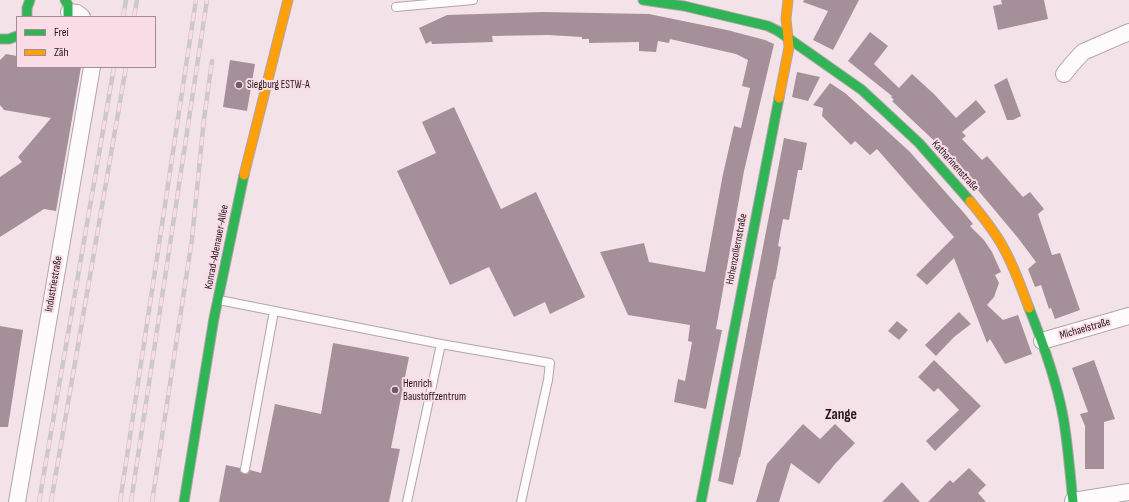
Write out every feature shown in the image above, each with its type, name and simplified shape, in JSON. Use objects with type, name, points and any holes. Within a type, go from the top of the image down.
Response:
[{"type":"street","name":"Konrad-Adenauer-Allee","points":[[184,502],[218,300],[236,208],[288,0]]},
{"type":"street","name":"Katharinenstraße","points":[[643,0],[684,6],[768,26],[788,38],[862,90],[919,143],[962,191],[991,227],[1003,246],[1017,276],[1042,341],[1064,416],[1073,502]]},
{"type":"street","name":"Hohenzollernstraße","points":[[701,502],[789,47],[786,19],[788,0]]},
{"type":"street","points":[[27,16],[29,1]]},
{"type":"street","points":[[1064,74],[1084,52],[1129,32]]},
{"type":"street","points":[[0,39],[9,39],[16,36]]},
{"type":"street","name":"Industriestraße","points":[[17,502],[92,68]]},
{"type":"street","name":"Michaelstraße","points":[[1042,341],[1129,316]]},
{"type":"street","points":[[1073,502],[1129,492]]},
{"type":"lane","points":[[396,7],[473,0]]},
{"type":"lane","points":[[218,300],[441,344],[550,363],[548,380],[521,502]]},
{"type":"lane","points":[[245,469],[274,311]]},
{"type":"lane","points":[[407,502],[441,344]]},
{"type":"building","points":[[804,0],[859,0],[833,50],[813,40],[828,11],[803,2]]},
{"type":"building","points":[[1001,0],[1044,0],[1048,19],[998,30],[993,6],[1002,4]]},
{"type":"building","points":[[543,12],[649,14],[727,30],[765,40],[774,44],[744,171],[716,329],[722,330],[706,409],[674,402],[678,379],[685,381],[692,342],[688,341],[690,325],[628,315],[600,252],[644,243],[649,262],[705,272],[723,174],[734,126],[741,128],[750,88],[742,86],[748,60],[736,54],[670,39],[669,43],[658,41],[656,52],[639,51],[639,42],[589,43],[589,39],[582,39],[582,37],[548,35],[492,36],[493,42],[432,44],[431,41],[426,44],[419,28],[447,15]]},
{"type":"building","points":[[870,32],[888,46],[874,64],[899,88],[912,74],[934,94],[956,118],[976,100],[986,112],[962,132],[966,136],[962,139],[982,160],[987,156],[1023,197],[1030,192],[1044,209],[1038,214],[1052,255],[1060,253],[1080,310],[1055,319],[1051,308],[1049,309],[1041,285],[1035,287],[1028,269],[1036,262],[1018,238],[946,152],[892,101],[894,100],[891,97],[892,96],[848,61]]},
{"type":"building","points":[[6,54],[16,56],[16,68],[81,68],[56,211],[44,209],[0,237],[0,177],[22,162],[18,157],[51,118],[4,110],[0,105],[0,60]]},
{"type":"building","name":"Siegburg ESTW-A","points":[[230,60],[255,64],[247,111],[223,107]]},
{"type":"building","points":[[797,72],[820,77],[808,101],[792,97]]},
{"type":"building","points":[[1007,78],[1021,116],[1013,120],[1007,120],[994,85]]},
{"type":"building","points":[[830,83],[845,93],[910,152],[973,224],[970,226],[984,240],[992,252],[1001,272],[995,275],[999,283],[994,297],[987,305],[1003,320],[1018,315],[1032,354],[1005,364],[990,339],[987,343],[954,258],[927,285],[916,275],[954,237],[877,149],[870,155],[855,141],[851,145],[822,116],[823,108],[813,105]]},
{"type":"building","points":[[454,107],[501,209],[536,192],[585,297],[550,314],[545,302],[514,317],[489,267],[450,285],[397,171],[436,153],[422,122]]},
{"type":"building","points":[[784,138],[807,143],[802,170],[798,170],[789,220],[783,219],[778,246],[781,247],[775,280],[774,279],[740,457],[733,485],[718,481]]},
{"type":"building","points":[[959,312],[971,324],[954,337],[936,356],[925,345]]},
{"type":"building","points":[[897,321],[908,330],[899,340],[888,331]]},
{"type":"building","points":[[0,326],[23,330],[8,427],[0,427]]},
{"type":"building","points":[[333,343],[409,357],[391,448],[400,449],[389,502],[219,502],[226,465],[240,468],[240,471],[244,474],[247,474],[250,470],[261,473],[275,404],[321,414]]},
{"type":"building","points":[[934,360],[981,406],[935,451],[926,441],[959,410],[938,388],[934,392],[918,377]]},
{"type":"building","points":[[1094,360],[1115,419],[1104,422],[1104,469],[1085,469],[1085,426],[1080,414],[1088,412],[1072,368]]},
{"type":"building","points":[[803,424],[820,439],[835,424],[855,443],[819,484],[791,463],[779,502],[756,502],[767,464]]},
{"type":"building","points":[[969,468],[986,485],[978,493],[986,502],[928,502],[950,480],[953,483]]},
{"type":"building","points":[[902,482],[920,502],[882,502]]},
{"type":"railway","points":[[123,16],[126,0]]},
{"type":"railway","points":[[134,16],[137,0]]},
{"type":"railway","points":[[120,502],[196,0]]},
{"type":"railway","points":[[131,502],[207,0]]},
{"type":"railway","points":[[152,502],[192,239],[204,119],[212,61]]},
{"type":"railway","points":[[39,502],[114,68]]},
{"type":"railway","points":[[51,502],[126,68]]},
{"type":"traffic: fast","points":[[27,16],[27,8],[30,0]]},
{"type":"traffic: fast","points":[[65,0],[68,5],[68,16]]},
{"type":"traffic: fast","points":[[643,0],[684,6],[768,26],[778,31],[862,90],[919,143],[970,201]]},
{"type":"traffic: fast","points":[[0,39],[9,39],[16,36]]},
{"type":"traffic: fast","points":[[701,502],[779,98]]},
{"type":"traffic: fast","points":[[184,502],[214,318],[244,175]]},
{"type":"traffic: fast","points":[[1029,308],[1049,361],[1057,388],[1066,437],[1073,502]]},
{"type":"traffic: slow","points":[[244,175],[288,0]]},
{"type":"traffic: slow","points":[[779,98],[789,47],[786,19],[788,0]]},
{"type":"traffic: slow","points":[[970,201],[992,229],[1007,254],[1029,308]]},
{"type":"place","name":"Siegburg ESTW-A","points":[[239,85]]},
{"type":"place","name":"Henrich Baustoffzentrum","points":[[395,390]]},
{"type":"district","name":"Zange","points":[[841,415]]}]
